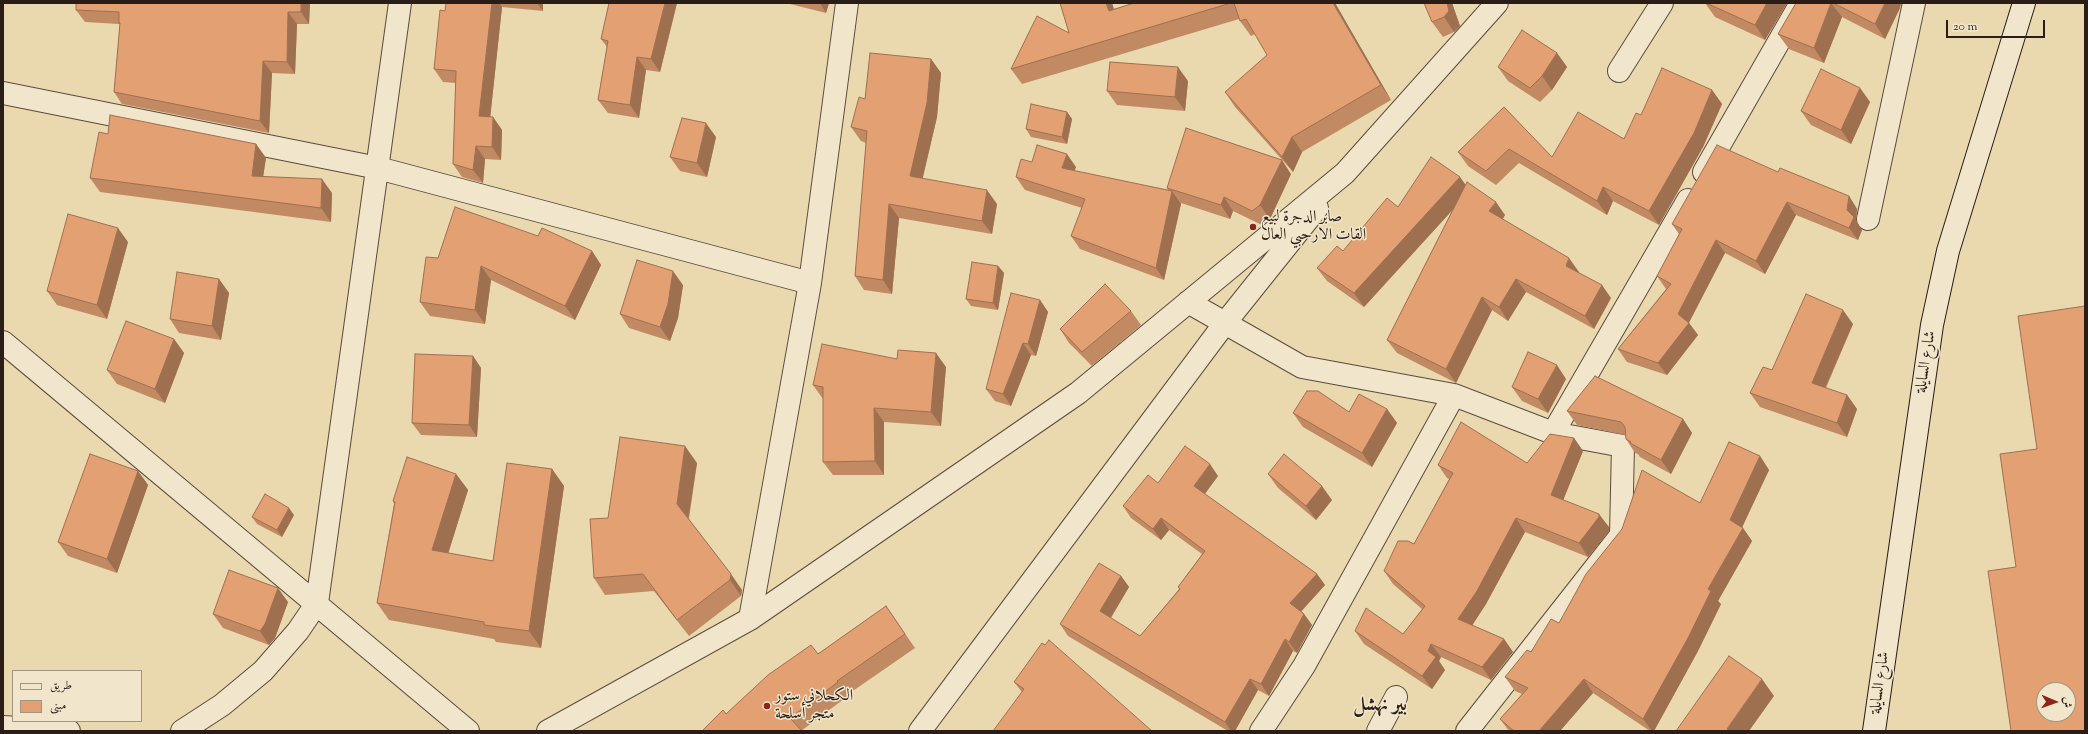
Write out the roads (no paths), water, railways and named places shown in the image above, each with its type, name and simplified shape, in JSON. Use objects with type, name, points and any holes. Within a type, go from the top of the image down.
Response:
[{"type":"street","points":[[182,731],[222,705],[263,671],[298,631],[317,603],[400,3]]},
{"type":"street","points":[[750,619],[810,283],[847,3]]},
{"type":"street","points":[[920,731],[1225,323],[1345,173],[1497,3]]},
{"type":"street","points":[[1620,71],[1662,3]]},
{"type":"street","points":[[1554,433],[1801,3]]},
{"type":"street","points":[[1868,219],[1914,3]]},
{"type":"street","name":"شارع السايلة","points":[[1874,731],[1932,325],[1948,251],[2024,3]]},
{"type":"street","points":[[3,93],[378,168],[810,283]]},
{"type":"street","points":[[548,731],[750,619],[1078,393],[1345,173]]},
{"type":"street","points":[[1188,302],[1302,367],[1454,395],[1554,433],[1623,446],[1621,534],[1467,731]]},
{"type":"street","points":[[3,342],[317,603],[468,731]]},
{"type":"street","points":[[1261,731],[1304,666],[1454,395]]},
{"type":"street","points":[[1378,731],[1396,697]]},
{"type":"street","points":[[3,727],[68,731]]},
{"type":"place","name":"صابر الدجرة لبيع القات الارحبي العال","points":[[1253,227]]},
{"type":"place","name":"الكحلاني ستور متجر أسلحة","points":[[767,706]]},
{"type":"district","name":"بير نهشل","points":[[1380,707]]}]
